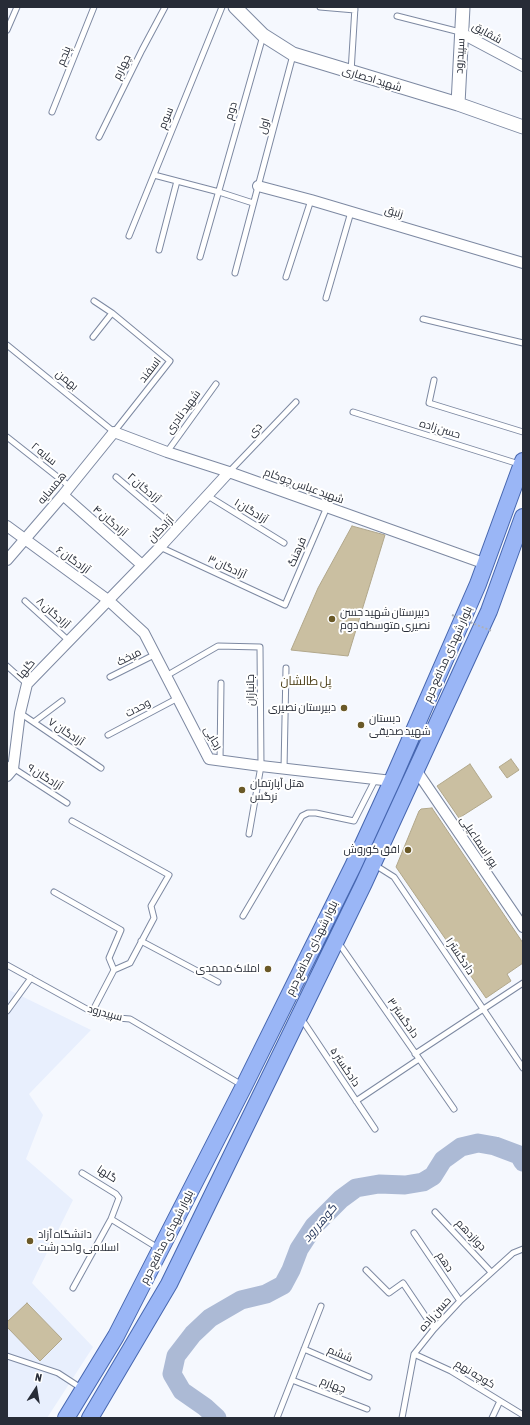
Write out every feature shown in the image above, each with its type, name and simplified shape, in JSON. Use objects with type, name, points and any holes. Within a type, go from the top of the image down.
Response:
[{"type":"main road","name":"بلوار شهدای مدافع حرم","points":[[66,1418],[116,1336],[161,1250],[353,866],[392,781],[478,584],[522,463]]},
{"type":"main road","name":"بلوار شهدای مدافع حرم","points":[[90,1418],[169,1284],[373,863],[489,611],[523,517]]},
{"type":"street","name":"شهید احصاری","points":[[235,7],[263,35],[293,54],[351,73],[458,104],[523,127]]},
{"type":"street","name":"سپیدرود","points":[[458,104],[463,7]]},
{"type":"street","name":"شقایق","points":[[461,32],[523,66]]},
{"type":"street","name":"زنبق","points":[[258,186],[311,200],[523,263]]},
{"type":"street","name":"شهید عباس چوکام","points":[[114,432],[166,452],[229,472],[486,564]]},
{"type":"street","name":"همسایه","points":[[7,560],[114,432]]},
{"type":"street","name":"آزادگان","points":[[108,600],[160,547],[229,472]]},
{"type":"street","name":"آزادگان ۴","points":[[66,491],[142,565]]},
{"type":"street","name":"آزادگان ۶","points":[[7,526],[24,540],[108,600]]},
{"type":"street","name":"گلها","points":[[9,770],[27,684],[108,600]]},
{"type":"street","name":"رجایی","points":[[108,600],[144,633],[209,759],[392,781]]},
{"type":"street","name":"پور اسماعیلی","points":[[416,770],[523,927]]},
{"type":"lane","points":[[7,30],[17,7]]},
{"type":"lane","name":"پنجم","points":[[52,112],[94,7]]},
{"type":"lane","name":"چهارم","points":[[99,137],[165,7]]},
{"type":"lane","name":"سوم","points":[[129,236],[222,7]]},
{"type":"lane","points":[[320,7],[355,9],[351,73]]},
{"type":"lane","points":[[397,16],[461,32]]},
{"type":"lane","name":"دوم","points":[[200,257],[263,35]]},
{"type":"lane","name":"اول","points":[[235,273],[293,54]]},
{"type":"lane","points":[[154,174],[253,203]]},
{"type":"lane","points":[[159,250],[177,181]]},
{"type":"lane","points":[[286,277],[311,200]]},
{"type":"lane","points":[[326,298],[351,212]]},
{"type":"lane","name":"اسفند","points":[[94,301],[112,313],[170,360],[114,432]]},
{"type":"lane","points":[[93,338],[112,313]]},
{"type":"lane","points":[[423,319],[523,343]]},
{"type":"lane","name":"بهمن","points":[[7,345],[114,432]]},
{"type":"lane","points":[[434,380],[429,403],[523,432]]},
{"type":"lane","name":"شهید نادری","points":[[166,452],[216,384]]},
{"type":"lane","name":"دی","points":[[229,472],[296,402]]},
{"type":"lane","name":"حسن زاده","points":[[353,412],[522,463]]},
{"type":"lane","name":"سایه ۲","points":[[7,437],[66,491]]},
{"type":"lane","name":"آزادگان ۲","points":[[116,477],[177,529]]},
{"type":"lane","name":"آزادگان ۱","points":[[208,496],[284,543]]},
{"type":"lane","name":"فرهنگ","points":[[285,605],[327,507]]},
{"type":"lane","name":"آزادگان ۳","points":[[160,547],[285,605]]},
{"type":"lane","name":"آزادگان ۸","points":[[25,601],[69,641]]},
{"type":"lane","name":"جانبازان","points":[[166,676],[218,646],[260,647],[261,766],[249,834]]},
{"type":"lane","name":"میخک","points":[[110,677],[156,654]]},
{"type":"lane","points":[[7,666],[27,684]]},
{"type":"lane","points":[[284,769],[286,668]]},
{"type":"lane","points":[[220,761],[221,682]]},
{"type":"lane","name":"وحدت","points":[[108,735],[178,698]]},
{"type":"lane","points":[[34,722],[62,701]]},
{"type":"lane","name":"آزادگان ۷","points":[[20,713],[101,768]]},
{"type":"lane","name":"آزادگان ۹","points":[[9,770],[67,803]]},
{"type":"lane","points":[[243,916],[302,816],[308,813],[316,813],[354,821],[375,780]]},
{"type":"lane","points":[[72,821],[169,875],[151,906],[154,918],[130,963],[114,970],[92,1012]]},
{"type":"lane","name":"دادگستر ۱","points":[[373,863],[394,877],[523,1068]]},
{"type":"lane","points":[[54,892],[120,930],[109,958],[114,970]]},
{"type":"lane","name":"دادگستر ۳","points":[[336,939],[454,1109]]},
{"type":"lane","points":[[142,941],[218,982]]},
{"type":"lane","name":"سپیدرود","points":[[7,965],[92,1012],[130,1019],[244,1086]]},
{"type":"lane","points":[[7,1011],[31,978]]},
{"type":"lane","points":[[356,1101],[483,1009],[523,983]]},
{"type":"lane","name":"دادگستر ۵","points":[[299,1016],[375,1129]]},
{"type":"lane","name":"گلها","points":[[73,1288],[111,1219],[118,1203],[116,1194],[82,1173]]},
{"type":"lane","name":"دوازدهم","points":[[435,1212],[491,1272]]},
{"type":"lane","points":[[111,1219],[161,1250]]},
{"type":"lane","name":"دهم","points":[[414,1233],[460,1301]]},
{"type":"lane","name":"حسن زاده","points":[[402,1418],[414,1354],[434,1329],[460,1301],[513,1253],[523,1249]]},
{"type":"lane","points":[[366,1270],[389,1293],[403,1282],[434,1329]]},
{"type":"lane","points":[[277,1418],[321,1306]]},
{"type":"lane","name":"ششم","points":[[304,1349],[369,1377]]},
{"type":"lane","name":"کوچه نهم","points":[[414,1354],[451,1371],[523,1415]]},
{"type":"lane","points":[[7,1356],[58,1373],[84,1390]]},
{"type":"lane","name":"چهارم","points":[[292,1380],[367,1408]]},
{"type":"lane","points":[[492,1418],[500,1401]]},
{"type":"path","points":[[452,615],[492,631]]},
{"type":"shaded area","name":"دانشگاه آزاد اسلامی واحد رشت","points":[[7,989],[91,1030],[29,1094],[43,1115],[26,1159],[73,1200],[32,1283],[93,1347],[47,1418],[7,1418]]},
{"type":"building","name":"دبیرستان شهید حسن نصیری متوسطه دوم","points":[[352,526],[385,535],[348,656],[291,650],[318,588]]},
{"type":"building","points":[[511,759],[519,770],[507,778],[499,767]]},
{"type":"building","points":[[470,764],[492,797],[459,818],[437,786]]},
{"type":"building","points":[[432,808],[523,943],[523,963],[507,974],[511,981],[486,998],[396,867],[419,811],[421,809]]},
{"type":"building","points":[[27,1303],[62,1339],[40,1361],[7,1327],[7,1322]]},
{"type":"waterway","name":"گوهر رود","points":[[217,1418],[205,1407],[182,1391],[172,1374],[176,1356],[193,1334],[210,1318],[241,1300],[266,1294],[283,1285],[291,1270],[299,1249],[314,1226],[341,1199],[356,1188],[379,1184],[405,1185],[423,1182],[433,1176],[443,1160],[461,1147],[478,1143],[495,1146],[519,1155],[523,1162]]},
{"type":"place","name":"دبیرستان شهید حسن نصیری متوسطه دوم","points":[[332,619]]},
{"type":"place","name":"دبیرستان نصیری","points":[[344,708]]},
{"type":"place","name":"دبستان شهید صدیقی","points":[[361,725]]},
{"type":"place","name":"هتل آپارتمان نرگس","points":[[242,790]]},
{"type":"place","name":"افق کوروش","points":[[408,850]]},
{"type":"place","name":"املاک محمدی","points":[[268,969]]},
{"type":"place","name":"دانشگاه آزاد اسلامی واحد رشت","points":[[30,1241]]},
{"type":"district","name":"پل طالشان","points":[[306,681]]}]
